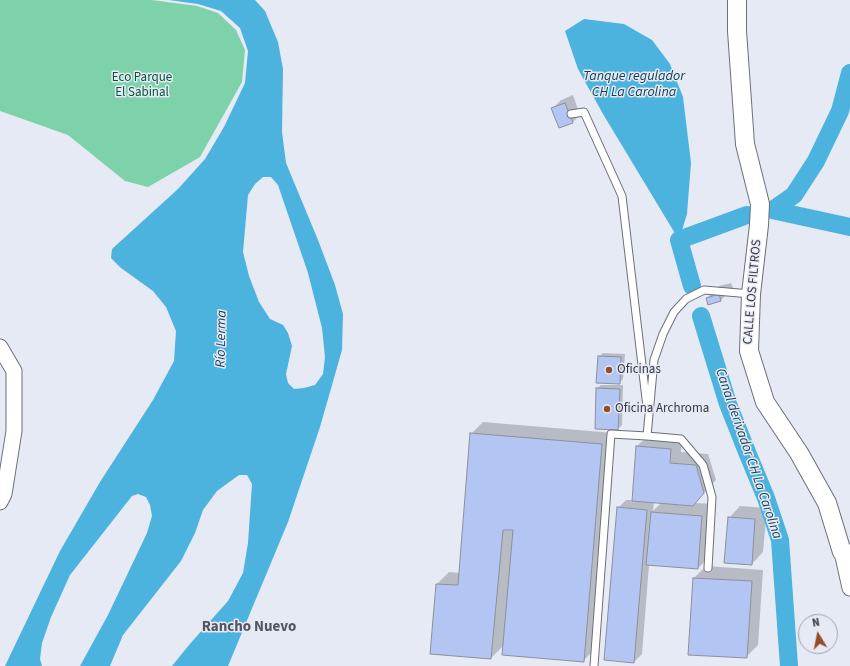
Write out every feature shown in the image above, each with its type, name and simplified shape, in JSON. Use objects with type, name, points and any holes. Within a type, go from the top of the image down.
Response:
[{"type":"street","name":"CALLE LOS FILTROS","points":[[737,0],[737,32],[745,144],[760,204],[751,294],[748,351],[765,402],[799,453],[827,504],[846,552],[850,588]]},
{"type":"street","points":[[0,347],[14,371],[14,431],[4,494],[0,502]]},
{"type":"lane","points":[[571,114],[584,112],[622,196],[648,421]]},
{"type":"lane","points":[[647,436],[654,360],[663,334],[674,312],[686,299],[704,290],[751,294]]},
{"type":"lane","points":[[594,666],[612,434],[681,439],[703,465],[712,497],[708,568]]},
{"type":"green space","name":"Eco Parque El Sabinal","points":[[0,0],[152,0],[197,6],[218,13],[236,30],[245,50],[242,82],[200,157],[148,187],[125,181],[68,135],[0,111]]},
{"type":"water","name":"Río Lerma","points":[[169,0],[255,0],[265,11],[278,42],[283,69],[282,132],[286,163],[335,285],[343,314],[342,350],[320,427],[288,522],[228,666],[172,666],[228,601],[243,573],[248,543],[252,484],[247,475],[239,475],[217,491],[203,510],[195,533],[181,561],[123,635],[110,666],[80,666],[108,615],[147,533],[152,516],[150,505],[146,497],[138,494],[132,496],[70,575],[51,617],[42,643],[40,659],[42,666],[5,666],[60,551],[100,482],[153,400],[174,361],[176,331],[166,307],[153,291],[121,268],[111,258],[112,249],[178,189],[205,159],[224,127],[245,83],[248,51],[240,28],[221,11],[198,4]],"holes":[[[263,177],[271,177],[278,185],[308,273],[322,328],[325,357],[323,374],[315,385],[304,388],[294,389],[288,383],[286,374],[292,346],[288,333],[283,325],[270,319],[259,302],[249,276],[243,252],[248,195],[255,184]]]},
{"type":"water","name":"Tanque regulador CH La Carolina","points":[[584,19],[624,24],[652,40],[670,64],[683,97],[691,163],[687,214],[679,240],[603,114],[578,69],[565,31]]},
{"type":"building","points":[[565,103],[573,123],[559,128],[551,108]]},
{"type":"building","points":[[719,294],[721,301],[708,305],[706,298]]},
{"type":"building","name":"Oficinas","points":[[598,356],[621,357],[620,384],[596,383]]},
{"type":"building","name":"Oficina Archroma","points":[[596,388],[620,389],[618,430],[595,429]]},
{"type":"building","points":[[470,433],[602,444],[584,662],[502,655],[513,530],[503,530],[491,659],[430,654],[436,584],[458,585]]},
{"type":"building","points":[[636,446],[671,449],[670,463],[696,465],[704,493],[693,506],[632,501]]},
{"type":"building","points":[[617,507],[647,510],[634,663],[604,660]]},
{"type":"building","points":[[651,512],[702,516],[698,569],[646,565]]},
{"type":"building","points":[[728,517],[755,519],[752,565],[724,563]]},
{"type":"building","points":[[693,578],[752,581],[747,658],[688,655]]},
{"type":"waterway","points":[[774,209],[794,195],[816,161],[840,111],[850,73]]},
{"type":"waterway","points":[[772,210],[850,227]]},
{"type":"waterway","points":[[692,286],[679,240],[747,215]]},
{"type":"waterway","name":"Canal derivador CH La Carolina","points":[[701,316],[728,404],[766,498],[780,540],[789,666]]},
{"type":"place","name":"Oficinas","points":[[609,370]]},
{"type":"place","name":"Oficina Archroma","points":[[607,409]]},
{"type":"district","name":"Rancho Nuevo","points":[[249,628]]}]
